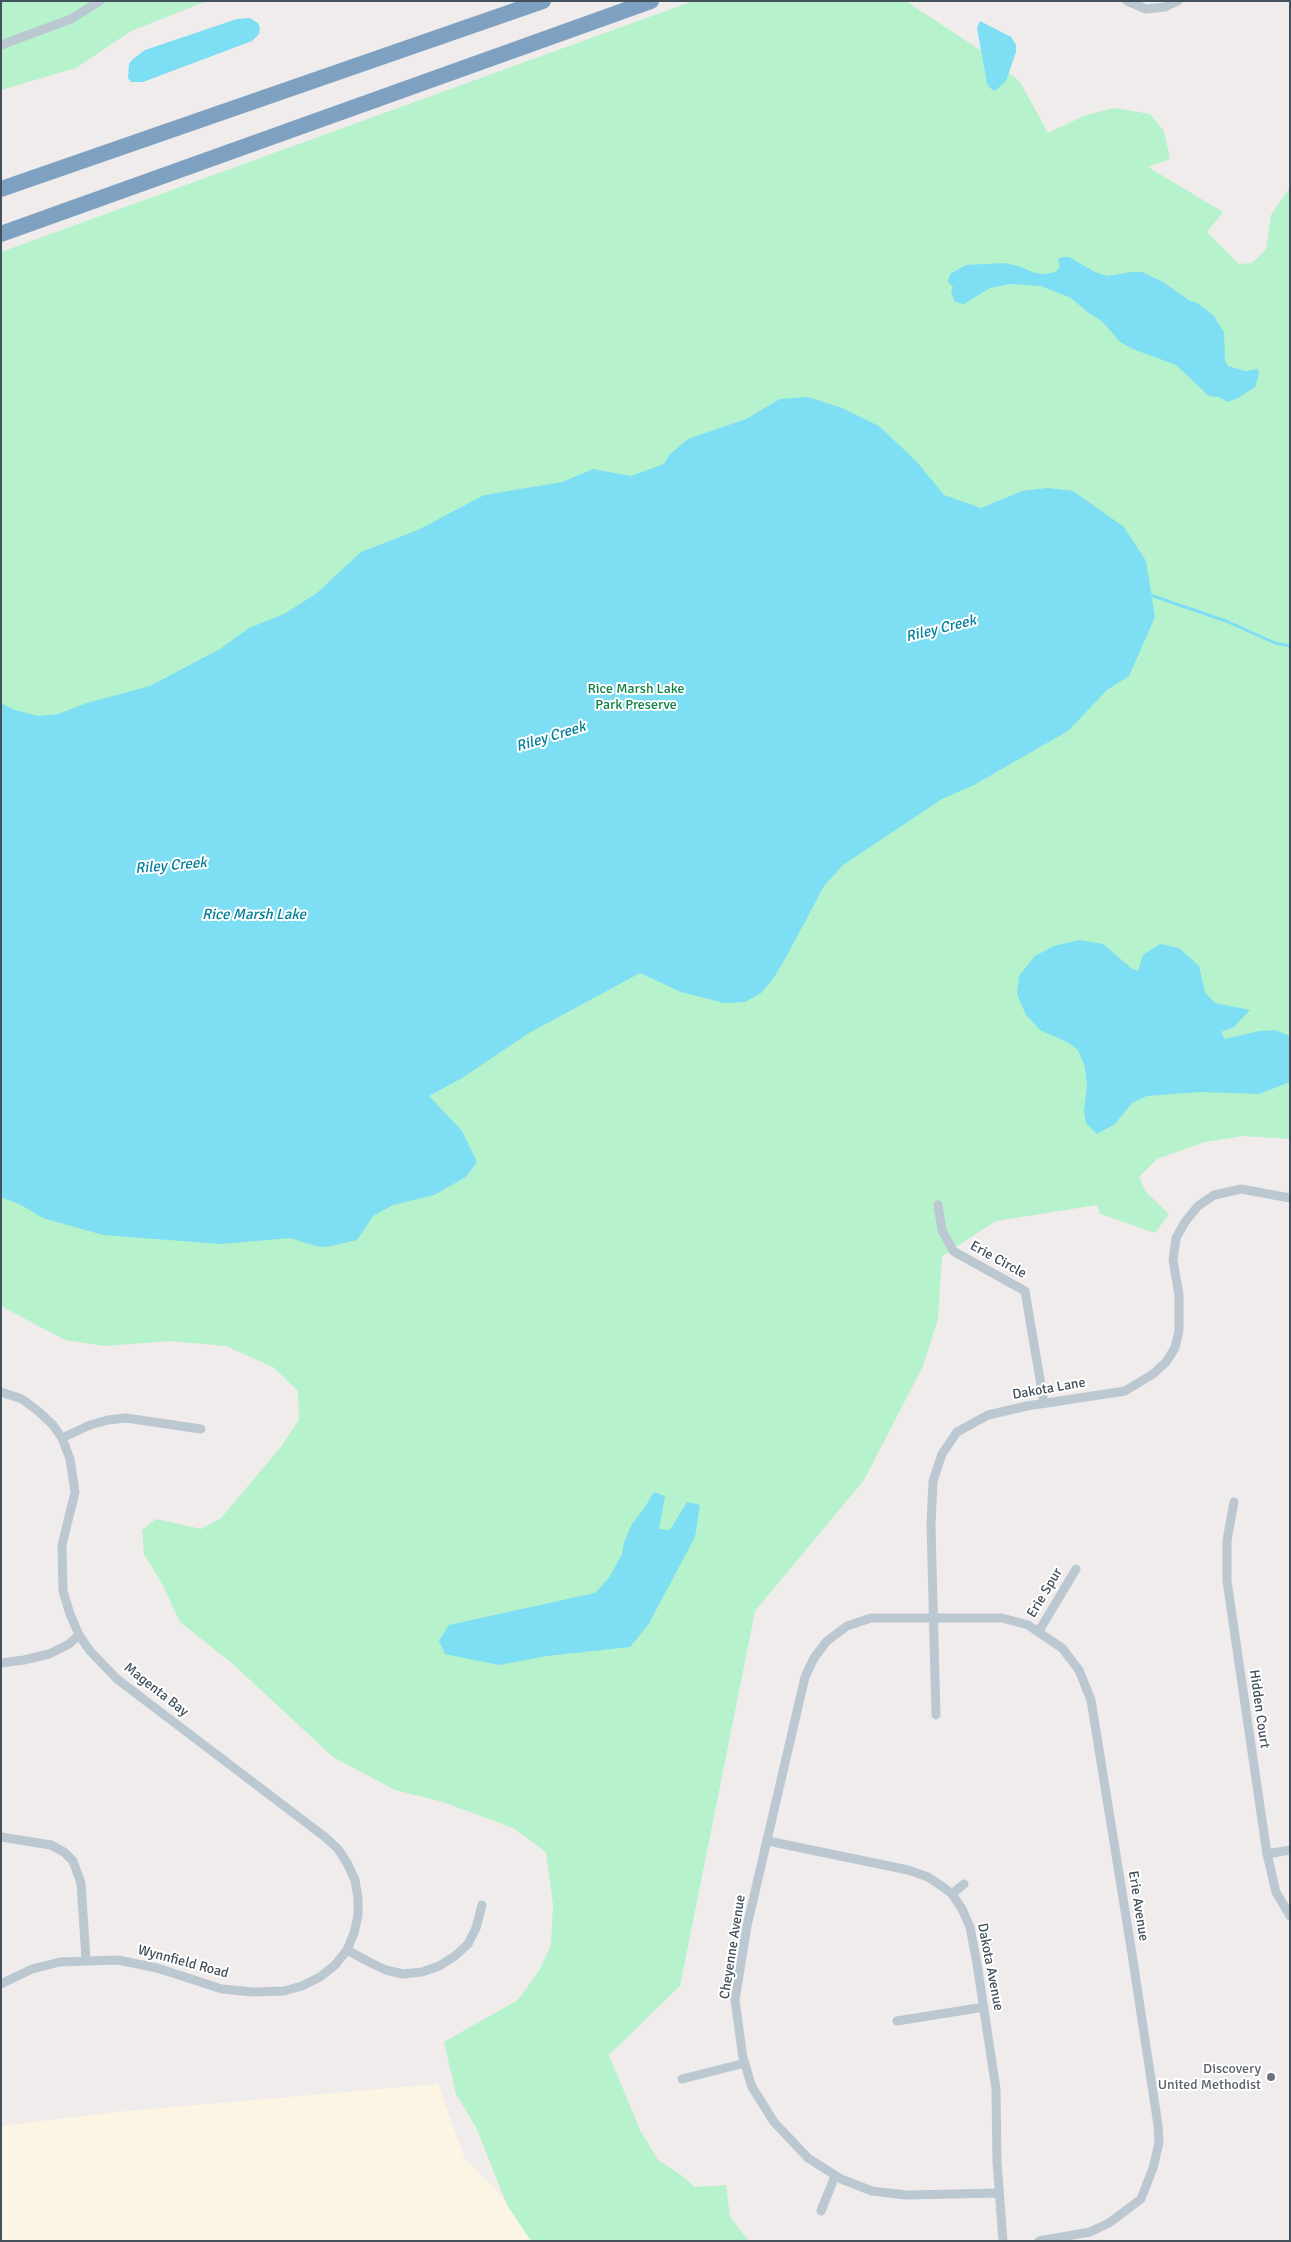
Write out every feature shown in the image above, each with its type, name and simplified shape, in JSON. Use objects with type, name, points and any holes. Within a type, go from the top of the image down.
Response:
[{"type":"highway","points":[[1,189],[543,1]]},
{"type":"highway","points":[[1,234],[651,1]]},
{"type":"street","points":[[1,45],[71,19],[100,1]]},
{"type":"street","points":[[1127,1],[1146,10],[1165,7],[1178,1]]},
{"type":"street","name":"Dakota Lane","points":[[936,1715],[932,1616],[931,1516],[934,1481],[942,1454],[957,1432],[988,1415],[1044,1403],[1125,1391],[1153,1374],[1166,1362],[1175,1348],[1179,1331],[1179,1295],[1173,1260],[1175,1243],[1185,1222],[1198,1206],[1214,1195],[1241,1189],[1290,1198]]},
{"type":"street","name":"Erie Circle","points":[[938,1205],[942,1230],[953,1251],[1025,1291],[1044,1403]]},
{"type":"street","name":"Magenta Bay","points":[[1,1392],[22,1399],[53,1425],[62,1438],[70,1459],[74,1479],[73,1505],[62,1545],[63,1591],[79,1635],[90,1651],[117,1679],[324,1837],[338,1849],[347,1863],[355,1880],[358,1916],[347,1950],[327,1972]]},
{"type":"street","points":[[62,1438],[90,1425],[126,1418],[201,1429]]},
{"type":"street","name":"Hidden Court","points":[[1234,1502],[1227,1540],[1226,1581],[1267,1854],[1276,1892],[1290,1916]]},
{"type":"street","name":"Erie Spur","points":[[1039,1631],[1076,1569]]},
{"type":"street","name":"Erie Avenue","points":[[932,1616],[1002,1618],[1039,1631],[1062,1648],[1079,1670],[1090,1700],[1132,1954],[1158,2125],[1159,2143],[1141,2199],[1109,2223],[1090,2232],[1039,2241]]},
{"type":"street","name":"Cheyenne Avenue","points":[[932,1616],[871,1618],[847,1626],[827,1641],[814,1658],[805,1677],[747,1926],[736,2000],[745,2063],[752,2087],[774,2122],[808,2158],[835,2176],[872,2191],[906,2195],[999,2192]]},
{"type":"street","points":[[1,1663],[49,1654],[69,1644],[79,1635]]},
{"type":"street","points":[[1,1837],[51,1845],[64,1852],[73,1861],[81,1883],[86,1960]]},
{"type":"street","name":"Dakota Avenue","points":[[768,1841],[908,1870],[928,1877],[952,1894],[962,1909],[970,1927],[996,2089],[999,2192],[1003,2241]]},
{"type":"street","points":[[1267,1854],[1290,1850]]},
{"type":"street","points":[[952,1894],[964,1884]]},
{"type":"street","points":[[347,1950],[386,1970],[403,1974],[422,1972],[439,1966],[455,1956],[468,1944],[476,1928],[482,1905]]},
{"type":"street","name":"Wynnfield Road","points":[[1,1984],[32,1969],[60,1962],[86,1960],[118,1960],[156,1968],[222,1989],[253,1992],[284,1991],[302,1986],[327,1972]]},
{"type":"street","points":[[897,2021],[984,2007]]},
{"type":"street","points":[[682,2080],[745,2063]]},
{"type":"street","points":[[821,2211],[835,2176]]},
{"type":"shaded area","points":[[438,2084],[465,2160],[532,2227],[538,2241],[1,2241],[1,2126],[116,2112]]},
{"type":"green space","points":[[1,1],[207,1],[131,31],[76,68],[1,90]]},
{"type":"green space","name":"Rice Marsh Lake Park Preserve","points":[[693,1],[906,1],[983,52],[1020,82],[1048,133],[1086,115],[1115,108],[1150,114],[1164,131],[1170,159],[1148,167],[1223,212],[1207,232],[1239,264],[1252,263],[1266,249],[1271,215],[1290,187],[1290,1139],[1243,1136],[1205,1142],[1157,1159],[1139,1177],[1146,1192],[1169,1214],[1155,1233],[1100,1214],[1097,1205],[996,1221],[942,1256],[938,1319],[923,1366],[864,1480],[755,1611],[680,1986],[609,2055],[640,2130],[658,2160],[695,2187],[726,2185],[730,2217],[749,2241],[531,2241],[507,2205],[476,2127],[456,2094],[444,2042],[518,2000],[539,1971],[551,1945],[553,1905],[546,1852],[513,1828],[443,1802],[395,1790],[333,1757],[234,1665],[180,1622],[162,1584],[144,1554],[142,1530],[156,1519],[201,1529],[221,1518],[280,1448],[299,1420],[298,1391],[273,1367],[226,1346],[170,1341],[105,1346],[65,1340],[1,1306],[1,252]]},
{"type":"water","points":[[250,18],[258,23],[260,28],[259,34],[252,41],[143,82],[131,82],[128,78],[129,64],[145,50],[237,19]]},
{"type":"water","points":[[980,21],[1011,37],[1016,45],[1016,52],[1006,81],[995,91],[987,83],[977,28]]},
{"type":"water","points":[[1069,257],[1095,272],[1107,276],[1142,272],[1163,282],[1190,301],[1197,303],[1213,315],[1224,332],[1225,361],[1228,366],[1245,371],[1258,369],[1259,375],[1255,387],[1228,402],[1219,397],[1209,396],[1176,365],[1133,349],[1120,342],[1102,321],[1090,314],[1071,298],[1041,286],[1011,284],[990,288],[964,304],[955,302],[951,293],[953,287],[948,282],[950,274],[966,265],[1004,263],[1035,273],[1046,274],[1055,272],[1060,267],[1058,259]]},
{"type":"water","name":"Rice Marsh Lake","points":[[808,397],[842,408],[879,426],[917,462],[944,495],[981,508],[1022,491],[1047,488],[1073,491],[1124,527],[1146,561],[1155,617],[1129,676],[1107,690],[1068,731],[974,785],[942,799],[843,865],[824,886],[785,959],[773,979],[761,993],[745,1002],[724,1003],[681,992],[640,973],[529,1033],[462,1078],[429,1096],[462,1131],[477,1162],[466,1177],[434,1195],[393,1205],[373,1216],[357,1240],[326,1247],[290,1238],[221,1244],[103,1235],[43,1218],[21,1205],[1,1197],[1,703],[15,710],[38,716],[58,714],[87,703],[150,686],[220,649],[249,628],[284,614],[317,593],[361,552],[418,530],[484,495],[562,482],[593,469],[631,476],[664,464],[670,454],[688,439],[746,419],[780,399]]},
{"type":"water","points":[[1079,940],[1103,944],[1131,968],[1138,971],[1143,955],[1160,944],[1179,948],[1199,966],[1205,992],[1215,1003],[1250,1010],[1234,1027],[1221,1032],[1225,1039],[1259,1031],[1275,1030],[1290,1036],[1290,1082],[1259,1094],[1200,1092],[1147,1096],[1132,1103],[1115,1124],[1097,1134],[1086,1123],[1084,1111],[1087,1086],[1085,1067],[1078,1050],[1069,1043],[1040,1030],[1026,1015],[1017,994],[1019,976],[1035,956],[1054,946]]},
{"type":"water","points":[[654,1492],[665,1496],[659,1529],[670,1530],[687,1502],[700,1505],[695,1537],[648,1625],[630,1647],[547,1656],[499,1665],[445,1654],[439,1641],[449,1625],[595,1593],[609,1578],[622,1554],[624,1542],[632,1524]]},
{"type":"waterway","name":"Riley Creek","points":[[1150,595],[1226,621],[1275,643],[1290,646]]},
{"type":"place","name":"Discovery United Methodist","points":[[1271,2077]]}]
